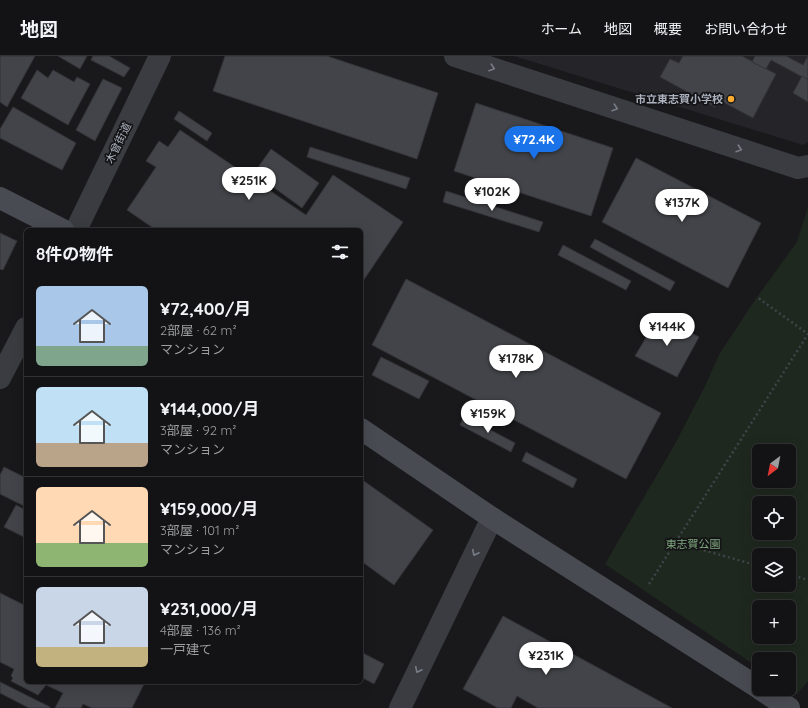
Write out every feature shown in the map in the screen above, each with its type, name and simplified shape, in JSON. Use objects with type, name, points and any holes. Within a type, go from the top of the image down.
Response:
[{"type":"street","name":"木曾街道","points":[[77,228],[159,56]]},
{"type":"street","points":[[455,56],[798,168],[808,166]]},
{"type":"street","points":[[0,198],[59,228]]},
{"type":"street","points":[[0,378],[24,332]]},
{"type":"street","points":[[363,430],[492,518],[752,684]]},
{"type":"street","points":[[400,708],[492,518]]},
{"type":"street","points":[[769,696],[781,706]]},
{"type":"path","points":[[633,608],[808,333],[757,297]]},
{"type":"path","points":[[675,542],[752,564]]},
{"type":"path","points":[[796,576],[808,580]]},
{"type":"shaded area","name":"市立東志賀小学校","points":[[514,56],[808,56],[808,142],[803,145]]},
{"type":"green space","name":"東志賀公園","points":[[808,207],[808,681],[797,694],[796,652],[752,652],[752,663],[605,564],[675,444],[720,353],[757,297],[797,242]]},
{"type":"building","points":[[0,56],[35,56],[7,107],[0,102]]},
{"type":"building","points":[[58,56],[87,56],[80,69]]},
{"type":"building","points":[[93,56],[109,56],[130,68],[124,77],[91,60]]},
{"type":"building","points":[[225,56],[327,56],[438,93],[417,159],[213,91]]},
{"type":"building","points":[[683,56],[742,56],[776,74],[753,118],[719,100],[715,107],[660,77],[670,59],[679,63]]},
{"type":"building","points":[[755,56],[786,56],[803,65],[808,56],[808,80],[771,60],[766,69],[752,62]]},
{"type":"building","points":[[37,70],[48,78],[53,70],[74,82],[77,77],[90,84],[68,125],[21,98]]},
{"type":"building","points":[[802,76],[808,80],[808,102],[793,93]]},
{"type":"building","points":[[103,79],[122,88],[95,141],[76,130]]},
{"type":"building","points":[[476,103],[613,148],[591,216],[454,171]]},
{"type":"building","points":[[13,107],[76,143],[62,170],[0,138],[0,129]]},
{"type":"building","points":[[179,111],[212,133],[207,141],[174,119]]},
{"type":"building","points":[[180,130],[306,215],[333,175],[403,222],[363,281],[363,228],[153,228],[127,210],[156,167],[146,161],[159,141],[168,147]]},
{"type":"building","points":[[310,147],[410,178],[406,189],[307,157]]},
{"type":"building","points":[[271,149],[319,183],[302,208],[254,173]]},
{"type":"building","points":[[636,158],[761,223],[728,288],[602,222]]},
{"type":"building","points":[[446,191],[543,222],[539,232],[443,202]]},
{"type":"building","points":[[0,233],[17,241],[3,270],[0,269]]},
{"type":"building","points":[[595,239],[675,282],[670,291],[590,247]]},
{"type":"building","points":[[563,245],[631,281],[626,290],[558,255]]},
{"type":"building","points":[[406,279],[661,413],[626,479],[372,345]]},
{"type":"building","points":[[659,316],[699,337],[677,377],[635,356]]},
{"type":"building","points":[[381,357],[429,381],[419,399],[372,375]]},
{"type":"building","points":[[464,416],[515,443],[511,452],[460,425]]},
{"type":"building","points":[[526,452],[577,479],[573,488],[522,461]]},
{"type":"building","points":[[4,467],[24,477],[24,506],[0,494],[0,475]]},
{"type":"building","points":[[363,480],[433,530],[394,585],[363,562]]},
{"type":"building","points":[[16,505],[24,509],[24,537],[4,527]]},
{"type":"building","points":[[0,593],[24,605],[24,684],[144,684],[132,708],[92,708],[83,704],[81,708],[55,708],[63,693],[46,685],[38,695],[11,681],[13,678],[11,676],[14,669],[0,662]]},
{"type":"building","points":[[503,616],[672,708],[538,708],[517,696],[511,708],[498,708],[463,689]]},
{"type":"building","points":[[363,653],[384,664],[374,684],[363,678]]},
{"type":"building","points":[[0,682],[50,708],[29,708],[0,693]]},
{"type":"place","name":"市立東志賀小学校","points":[[731,99]]}]
